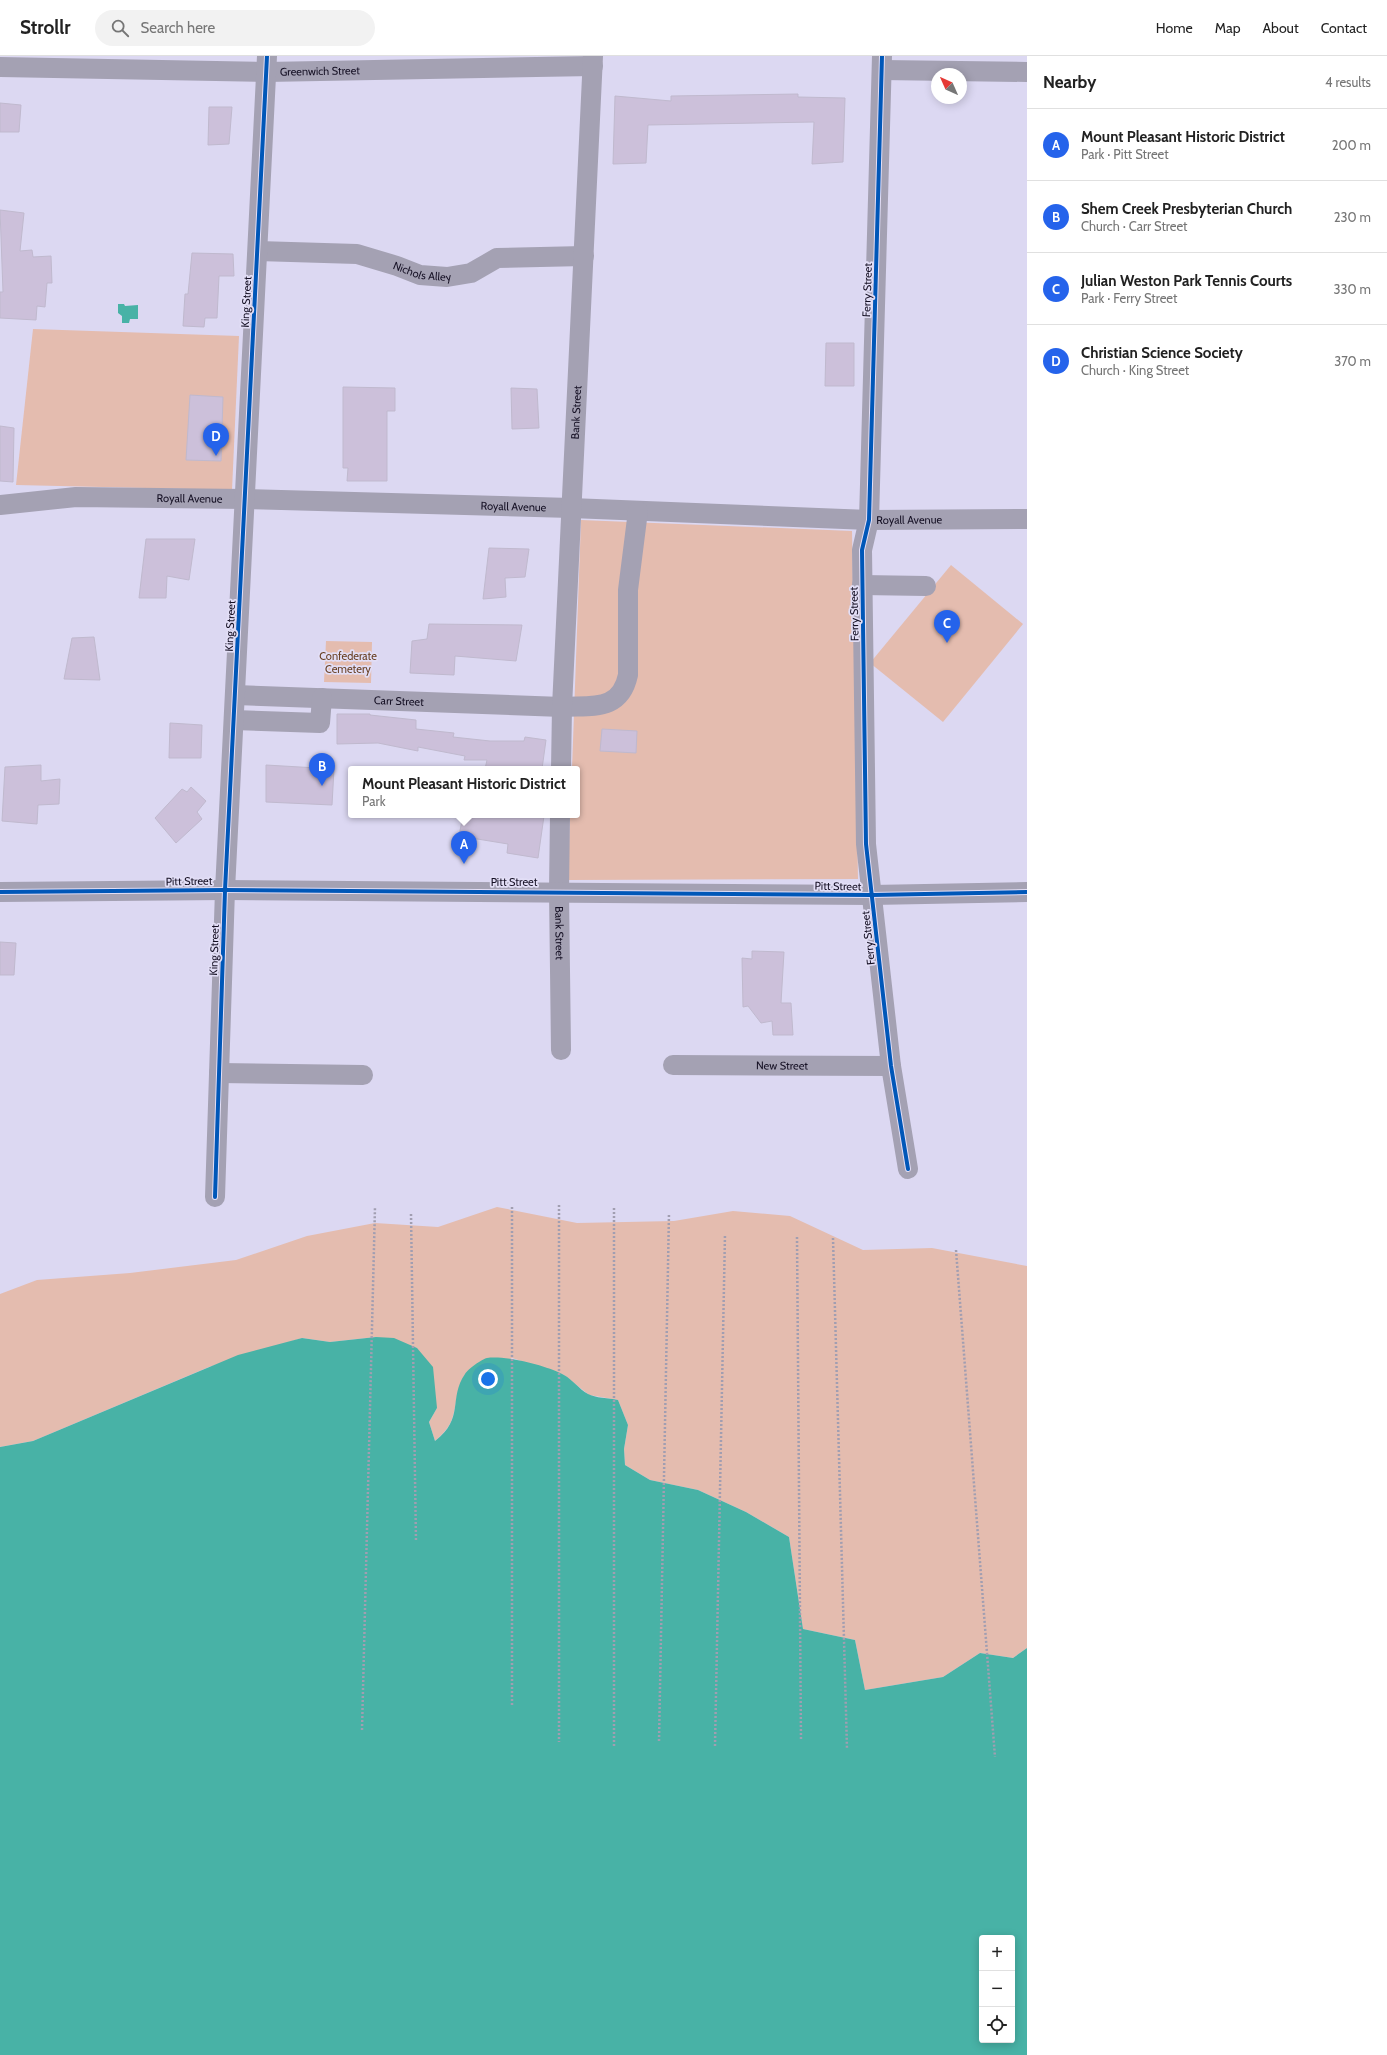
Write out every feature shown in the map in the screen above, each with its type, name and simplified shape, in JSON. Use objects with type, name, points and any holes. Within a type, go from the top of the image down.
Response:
[{"type":"street","name":"Greenwich Street","points":[[0,67],[593,61]]},
{"type":"street","name":"Bank Street","points":[[561,766],[562,707],[571,508],[593,61]]},
{"type":"street","points":[[882,63],[1027,72]]},
{"type":"street","name":"Ferry Street","points":[[882,63],[870,520],[862,550],[866,844],[891,1066],[908,1169]]},
{"type":"street","name":"King Street","points":[[215,1196],[225,890],[236,695],[266,64]]},
{"type":"street","name":"Nichols Alley","points":[[258,251],[357,254],[397,266],[420,275],[447,277],[471,273],[497,258],[584,256]]},
{"type":"street","name":"Royall Avenue","points":[[0,505],[76,497],[245,499],[571,508],[870,520],[1027,519]]},
{"type":"street","name":"Carr Street","points":[[236,695],[562,707],[603,705],[620,696],[626,685],[628,675],[628,590],[638,511]]},
{"type":"street","points":[[862,585],[926,586]]},
{"type":"street","points":[[234,720],[320,723],[322,698]]},
{"type":"street","name":"Bank Street","points":[[560,818],[559,891],[561,1050]]},
{"type":"street","name":"Pitt Street","points":[[0,892],[225,890],[559,891],[872,895],[1027,892]]},
{"type":"street","name":"New Street","points":[[673,1065],[891,1066]]},
{"type":"street","points":[[219,1073],[363,1074]]},
{"type":"path","points":[[512,1205],[512,1705]]},
{"type":"path","points":[[559,1205],[559,1742]]},
{"type":"path","points":[[614,1206],[614,1746]]},
{"type":"path","points":[[362,1730],[375,1207]]},
{"type":"path","points":[[659,1741],[669,1213]]},
{"type":"path","points":[[411,1214],[416,1542]]},
{"type":"path","points":[[715,1746],[725,1234]]},
{"type":"path","points":[[797,1237],[801,1741]]},
{"type":"path","points":[[833,1238],[847,1749]]},
{"type":"path","points":[[956,1250],[995,1757]]},
{"type":"green space","points":[[33,329],[239,336],[232,490],[16,485]]},
{"type":"green space","points":[[581,520],[852,531],[858,879],[568,880],[570,818],[580,818],[580,766],[572,766]]},
{"type":"green space","points":[[951,565],[1023,624],[943,722],[870,663]]},
{"type":"green space","name":"Confederate Cemetery","points":[[326,641],[372,642],[371,683],[324,682]]},
{"type":"green space","points":[[497,1207],[577,1223],[674,1221],[733,1211],[790,1216],[863,1250],[932,1248],[1027,1266],[1027,1648],[1013,1658],[980,1653],[943,1677],[865,1690],[855,1640],[803,1629],[789,1537],[746,1512],[698,1490],[650,1480],[625,1465],[624,1449],[628,1425],[618,1400],[589,1395],[564,1375],[512,1358],[458,1391],[454,1413],[450,1424],[442,1435],[435,1441],[429,1422],[437,1408],[376,1337],[330,1342],[302,1338],[209,1367],[33,1441],[0,1447],[0,1294],[37,1280],[130,1273],[236,1260],[307,1236],[375,1223],[438,1227]]},
{"type":"shaded area","points":[[118,304],[124,304],[125,306],[138,305],[138,319],[130,319],[129,323],[122,323],[122,316],[118,313]]},
{"type":"shaded area","points":[[376,1337],[394,1338],[417,1348],[433,1367],[437,1408],[429,1422],[435,1441],[444,1433],[450,1424],[455,1408],[457,1392],[465,1374],[475,1364],[487,1358],[504,1358],[548,1368],[567,1377],[588,1394],[618,1400],[628,1425],[624,1449],[625,1465],[650,1480],[698,1490],[746,1512],[789,1537],[803,1629],[855,1640],[865,1690],[943,1677],[980,1653],[1013,1658],[1027,1648],[1027,2055],[0,2055],[0,1447],[33,1441],[238,1355],[302,1338],[330,1342]]},
{"type":"building","points":[[798,94],[798,97],[845,98],[843,162],[812,164],[814,122],[648,125],[646,163],[613,164],[615,96],[671,101],[671,96]]},
{"type":"building","points":[[0,103],[21,105],[19,132],[0,132]]},
{"type":"building","points":[[209,107],[232,107],[229,144],[208,145]]},
{"type":"building","points":[[0,210],[24,213],[20,251],[32,250],[33,257],[51,256],[52,283],[47,283],[45,307],[37,306],[36,320],[0,318],[0,292],[3,292]]},
{"type":"building","points":[[192,253],[233,254],[234,276],[219,276],[217,318],[205,318],[204,327],[183,326],[185,294],[188,294]]},
{"type":"building","points":[[826,343],[854,343],[854,386],[825,386]]},
{"type":"building","points":[[343,387],[395,388],[395,411],[387,411],[387,481],[347,481],[348,468],[343,468]]},
{"type":"building","points":[[511,388],[537,389],[539,428],[512,429]]},
{"type":"building","points":[[190,395],[223,397],[221,461],[186,460]]},
{"type":"building","points":[[0,426],[14,428],[13,482],[0,481]]},
{"type":"building","points":[[146,539],[195,539],[189,580],[167,576],[166,598],[139,598]]},
{"type":"building","points":[[489,548],[529,549],[525,577],[505,578],[506,597],[483,599]]},
{"type":"building","points":[[429,624],[522,625],[516,661],[455,656],[454,675],[410,673],[412,641],[427,639]]},
{"type":"building","points":[[94,637],[100,680],[64,679],[72,638]]},
{"type":"building","points":[[337,714],[370,714],[416,720],[416,729],[454,733],[453,737],[490,741],[524,741],[525,737],[546,740],[542,766],[486,766],[487,760],[464,760],[465,756],[418,747],[418,751],[378,743],[337,744]]},
{"type":"building","points":[[170,723],[202,725],[201,758],[169,758]]},
{"type":"building","points":[[602,729],[637,731],[636,753],[600,751]]},
{"type":"building","points":[[41,765],[41,781],[60,779],[59,804],[38,805],[37,824],[2,821],[5,767]]},
{"type":"building","points":[[266,765],[334,769],[332,805],[266,802]]},
{"type":"building","points":[[191,787],[206,801],[197,812],[202,819],[176,843],[155,818],[182,789],[187,792]]},
{"type":"building","points":[[462,818],[544,818],[538,858],[507,853],[508,844],[459,836]]},
{"type":"building","points":[[0,942],[16,943],[14,975],[0,975]]},
{"type":"building","points":[[752,951],[784,952],[781,1003],[791,1003],[793,1035],[773,1035],[772,1021],[761,1023],[748,1006],[743,1007],[742,958],[752,959]]},
{"type":"cycle path","points":[[215,1197],[225,890],[267,56]]},
{"type":"cycle path","points":[[882,56],[869,520],[862,550],[866,844],[891,1066],[908,1169]]},
{"type":"cycle path","points":[[0,892],[225,890],[872,895],[1027,892]]},
{"type":"place","name":"Christian Science Society","points":[[216,456]]},
{"type":"place","name":"Julian Weston Park Tennis Courts","points":[[947,643]]},
{"type":"place","name":"Shem Creek Presbyterian Church","points":[[322,786]]},
{"type":"place","name":"Mount Pleasant Historic District","points":[[464,864]]}]
